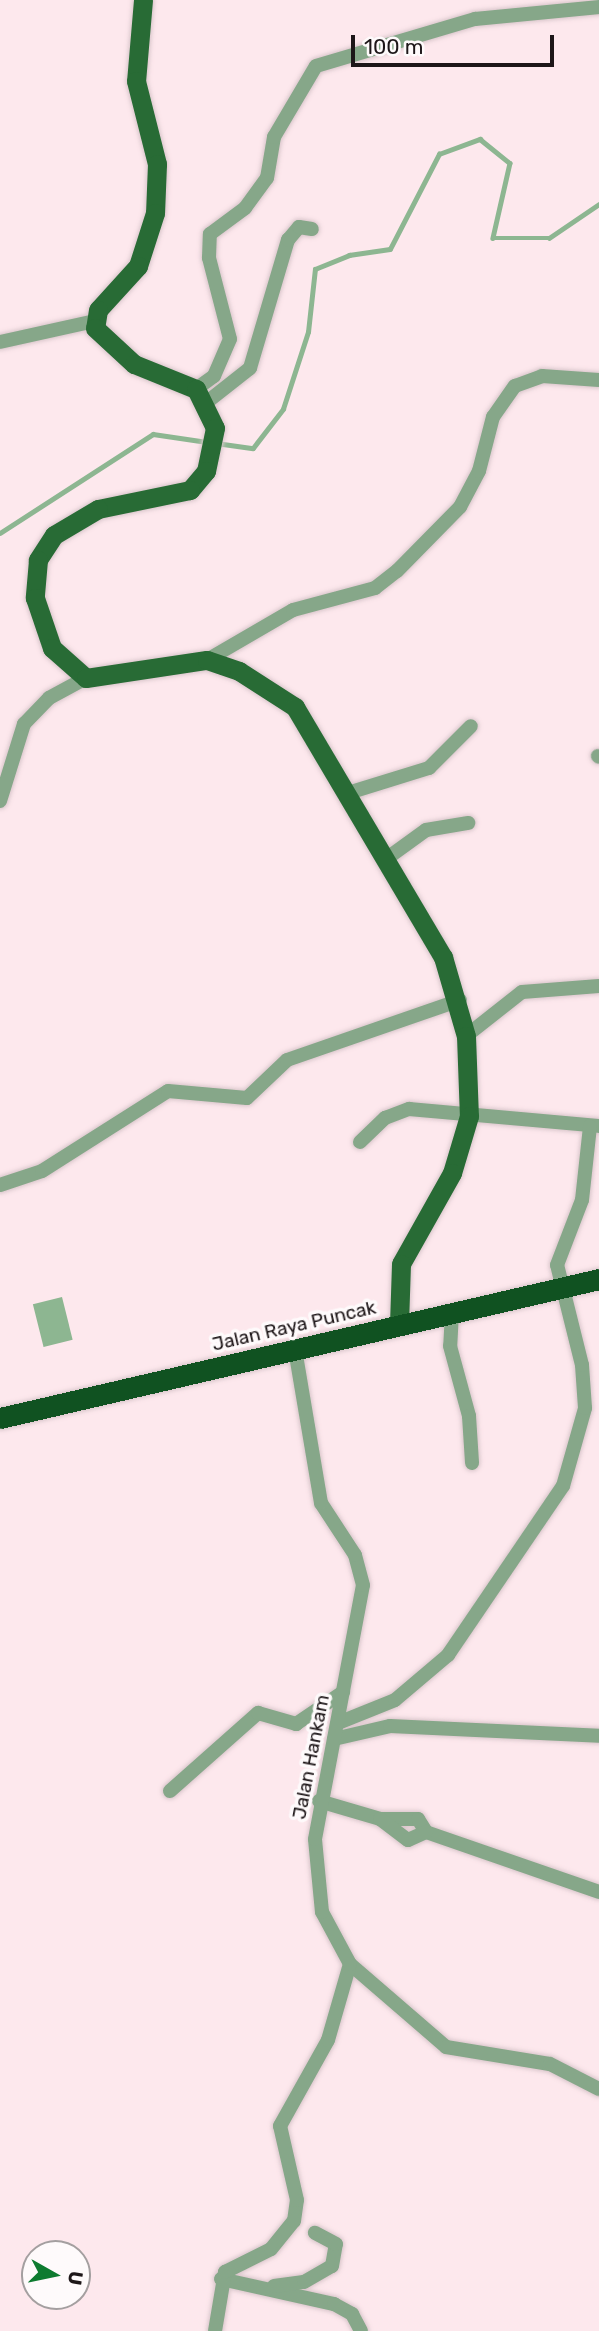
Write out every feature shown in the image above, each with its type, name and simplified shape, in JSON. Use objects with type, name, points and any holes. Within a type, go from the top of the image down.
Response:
[{"type":"highway","name":"Jalan Raya Puncak","points":[[0,1418],[599,1279]]},
{"type":"main road","points":[[143,0],[136,81],[157,164],[155,213],[138,265],[95,321],[102,340],[127,359],[202,395],[215,428],[209,463],[190,490],[98,509],[59,531],[43,548],[34,584],[45,633],[58,656],[86,678],[207,660],[239,671],[295,707],[443,957],[460,1000],[466,1036],[469,1116],[452,1174],[401,1264],[399,1325]]},
{"type":"street","points":[[202,395],[214,376],[230,339],[208,239],[219,223],[245,208],[267,178],[274,137],[316,66],[475,19],[599,8]]},
{"type":"street","points":[[202,395],[250,368],[288,240],[299,228],[312,229]]},
{"type":"street","points":[[0,342],[95,321]]},
{"type":"street","points":[[207,660],[293,610],[375,588],[397,571],[460,507],[479,471],[493,417],[516,386],[542,376],[599,380]]},
{"type":"street","points":[[0,801],[24,724],[49,698],[86,678]]},
{"type":"street","points":[[348,793],[429,768],[471,726]]},
{"type":"street","points":[[386,859],[426,830],[468,823]]},
{"type":"street","points":[[466,1036],[522,992],[599,986]]},
{"type":"street","points":[[0,1185],[42,1171],[168,1091],[247,1098],[287,1060],[460,1000]]},
{"type":"street","points":[[338,1723],[395,1700],[448,1655],[563,1486],[585,1408],[582,1365],[560,1288],[559,1254],[582,1200],[595,1126],[402,1110],[360,1142]]},
{"type":"street","points":[[452,1312],[450,1346],[469,1416],[472,1463]]},
{"type":"street","name":"Jalan Hankam","points":[[295,1349],[321,1503],[362,1576],[360,1624],[319,1801],[319,1903],[350,1964]]},
{"type":"street","points":[[170,1791],[258,1713],[296,1724],[343,1692]]},
{"type":"street","points":[[334,1739],[390,1726],[599,1736]]},
{"type":"street","points":[[319,1801],[380,1819],[408,1840],[426,1832]]},
{"type":"street","points":[[380,1819],[403,1814],[418,1819],[426,1832],[599,1892]]},
{"type":"street","points":[[215,2331],[221,2279],[234,2264],[271,2249],[294,2221],[297,2200],[280,2126],[328,2040],[350,1964],[446,2047],[536,2061],[599,2089]]},
{"type":"street","points":[[261,2287],[304,2282],[329,2269],[336,2244],[315,2233]]},
{"type":"street","points":[[221,2279],[334,2304],[352,2314],[361,2331]]},
{"type":"shaded area","points":[[62,1297],[73,1340],[44,1347],[33,1304]]},
{"type":"waterway","points":[[216,443],[253,448],[283,409],[308,332],[315,269],[349,255],[390,249],[439,154],[480,139],[510,163],[493,238],[549,238],[599,204]]},
{"type":"waterway","points":[[0,533],[153,434],[208,442]]}]
